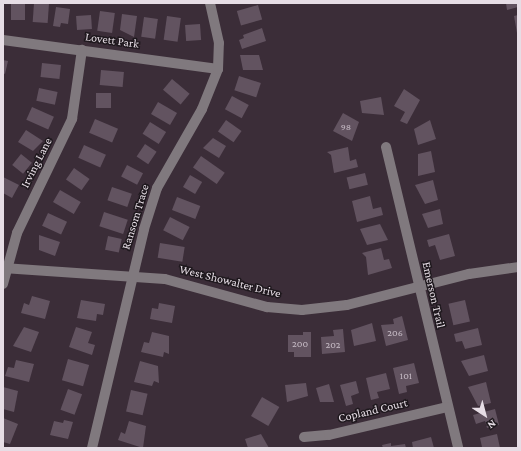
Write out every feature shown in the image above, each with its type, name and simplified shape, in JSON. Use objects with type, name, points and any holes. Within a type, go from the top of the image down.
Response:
[{"type":"street","name":"Ransom Trace","points":[[92,448],[132,276],[157,188],[202,109],[218,69],[219,43],[210,3]]},
{"type":"street","name":"Lovett Park","points":[[3,40],[218,69]]},
{"type":"street","name":"Irving Lane","points":[[3,284],[5,269],[17,233],[72,119],[82,50]]},
{"type":"street","name":"Emerson Trail","points":[[386,147],[418,288],[458,448]]},
{"type":"street","name":"West Showalter Drive","points":[[5,269],[165,279],[267,307],[302,310],[347,305],[469,274],[518,267]]},
{"type":"street","name":"Copland Court","points":[[304,437],[329,435],[447,407]]},
{"type":"building","points":[[11,3],[25,3],[25,20],[11,20]]},
{"type":"building","points":[[34,3],[49,4],[48,23],[33,22]]},
{"type":"building","points":[[506,3],[518,3],[518,7],[507,10]]},
{"type":"building","points":[[258,5],[262,19],[241,25],[237,11]]},
{"type":"building","points":[[56,7],[70,9],[68,24],[61,23],[60,27],[53,26]]},
{"type":"building","points":[[100,11],[115,13],[112,33],[97,31]]},
{"type":"building","points":[[122,14],[137,16],[134,37],[120,30]]},
{"type":"building","points":[[91,15],[92,29],[77,30],[76,16]]},
{"type":"building","points":[[518,15],[518,32],[517,33],[514,16]]},
{"type":"building","points":[[167,16],[181,18],[178,42],[164,40]]},
{"type":"building","points":[[144,17],[158,19],[155,39],[141,37]]},
{"type":"building","points":[[200,24],[201,40],[186,41],[185,25]]},
{"type":"building","points":[[262,28],[266,41],[242,49],[239,40],[244,38],[243,35]]},
{"type":"building","points":[[240,55],[259,55],[263,70],[243,70]]},
{"type":"building","points":[[3,60],[8,61],[5,74],[3,73]]},
{"type":"building","points":[[42,63],[61,65],[59,79],[41,77]]},
{"type":"building","points":[[101,70],[124,72],[123,87],[100,85]]},
{"type":"building","points":[[239,76],[261,83],[256,97],[234,90]]},
{"type":"building","points":[[172,79],[190,94],[181,105],[163,90]]},
{"type":"building","points":[[39,88],[58,92],[55,105],[36,101]]},
{"type":"building","points":[[404,89],[420,100],[407,124],[400,121],[405,112],[394,106]]},
{"type":"building","points":[[96,93],[111,93],[111,108],[96,108]]},
{"type":"building","points":[[232,96],[249,105],[242,118],[225,109]]},
{"type":"building","points":[[381,97],[384,115],[362,113],[360,101]]},
{"type":"building","points":[[158,102],[177,113],[170,125],[151,114]]},
{"type":"building","points":[[32,107],[54,117],[48,130],[26,120]]},
{"type":"building","points":[[343,113],[359,122],[352,141],[333,131]]},
{"type":"building","points":[[95,119],[118,129],[112,143],[89,133]]},
{"type":"building","points":[[226,120],[242,131],[234,142],[218,131]]},
{"type":"building","points":[[430,120],[436,139],[418,145],[414,129]]},
{"type":"building","points":[[150,122],[166,132],[159,144],[143,134]]},
{"type":"building","points":[[26,130],[43,141],[33,151],[18,142]]},
{"type":"building","points":[[213,138],[226,146],[219,158],[203,148]]},
{"type":"building","points":[[145,144],[157,152],[148,164],[137,156]]},
{"type":"building","points":[[84,145],[106,155],[100,168],[78,158]]},
{"type":"building","points":[[348,147],[350,161],[356,159],[358,167],[334,173],[331,155],[327,152]]},
{"type":"building","points":[[431,151],[435,172],[418,176],[418,154]]},
{"type":"building","points":[[21,154],[32,163],[23,174],[12,165]]},
{"type":"building","points":[[201,156],[225,173],[217,184],[193,167]]},
{"type":"building","points":[[127,165],[143,173],[137,185],[121,177]]},
{"type":"building","points":[[74,168],[90,179],[82,190],[66,179]]},
{"type":"building","points":[[365,173],[368,185],[349,189],[347,178]]},
{"type":"building","points":[[190,175],[202,182],[195,194],[183,187]]},
{"type":"building","points":[[3,177],[19,185],[12,198],[3,193]]},
{"type":"building","points":[[433,180],[438,200],[425,204],[415,185]]},
{"type":"building","points":[[112,187],[132,194],[127,207],[107,200]]},
{"type":"building","points":[[60,190],[81,202],[74,214],[53,202]]},
{"type":"building","points":[[370,196],[373,209],[381,207],[383,215],[357,222],[352,201]]},
{"type":"building","points":[[177,197],[200,206],[195,219],[172,210]]},
{"type":"building","points":[[440,209],[443,224],[428,228],[422,214]]},
{"type":"building","points":[[104,212],[128,220],[123,234],[99,226]]},
{"type":"building","points":[[48,213],[67,222],[61,235],[42,226]]},
{"type":"building","points":[[170,217],[190,227],[183,240],[163,230]]},
{"type":"building","points":[[380,224],[388,240],[367,245],[360,229]]},
{"type":"building","points":[[449,234],[455,256],[440,260],[435,245],[429,247],[427,240]]},
{"type":"building","points":[[39,235],[60,242],[55,256],[39,250]]},
{"type":"building","points":[[108,236],[122,239],[119,253],[105,250]]},
{"type":"building","points":[[160,243],[185,247],[182,262],[158,258]]},
{"type":"building","points":[[381,248],[384,260],[389,259],[392,268],[368,275],[366,257],[362,253]]},
{"type":"building","points":[[32,296],[50,301],[45,319],[21,313],[24,303],[29,305]]},
{"type":"building","points":[[81,300],[105,304],[103,315],[97,314],[96,321],[77,318]]},
{"type":"building","points":[[465,300],[470,321],[453,325],[448,304]]},
{"type":"building","points":[[159,303],[175,306],[172,323],[150,319],[152,308],[158,309]]},
{"type":"building","points":[[402,316],[408,340],[386,346],[381,325],[394,324],[393,319]]},
{"type":"building","points":[[372,323],[376,341],[354,346],[351,330]]},
{"type":"building","points":[[24,327],[39,332],[31,352],[13,346]]},
{"type":"building","points":[[76,327],[92,332],[88,343],[95,345],[92,355],[69,347]]},
{"type":"building","points":[[478,328],[482,345],[465,349],[462,341],[456,342],[454,334]]},
{"type":"building","points":[[343,329],[345,352],[322,354],[321,337],[334,336],[333,330]]},
{"type":"building","points":[[152,332],[169,336],[169,354],[164,352],[163,357],[141,352],[144,342],[149,343]]},
{"type":"building","points":[[303,332],[311,332],[311,357],[294,357],[294,352],[288,352],[288,335],[303,335]]},
{"type":"building","points":[[484,355],[488,371],[469,376],[461,361]]},
{"type":"building","points":[[68,359],[89,365],[83,386],[62,380]]},
{"type":"building","points":[[16,360],[34,364],[29,382],[5,376],[8,367],[14,368]]},
{"type":"building","points":[[140,361],[158,366],[159,383],[154,381],[152,386],[134,382]]},
{"type":"building","points":[[414,363],[419,383],[406,386],[407,392],[399,394],[393,368]]},
{"type":"building","points":[[386,373],[390,389],[377,392],[379,398],[371,400],[366,378]]},
{"type":"building","points":[[356,381],[359,393],[351,396],[353,404],[346,406],[340,385]]},
{"type":"building","points":[[486,382],[491,403],[478,406],[468,387]]},
{"type":"building","points":[[306,383],[308,396],[287,402],[285,385]]},
{"type":"building","points":[[329,384],[334,402],[320,402],[316,388]]},
{"type":"building","points":[[3,387],[18,391],[14,412],[3,409]]},
{"type":"building","points":[[68,389],[82,394],[75,415],[60,410]]},
{"type":"building","points":[[131,390],[148,394],[143,415],[126,411]]},
{"type":"building","points":[[262,397],[279,407],[268,426],[251,416]]},
{"type":"building","points":[[495,409],[499,425],[487,428],[485,421],[476,424],[473,415]]},
{"type":"building","points":[[3,418],[18,424],[10,444],[3,442]]},
{"type":"building","points":[[64,420],[73,422],[68,439],[50,435],[54,421],[63,423]]},
{"type":"building","points":[[129,421],[146,426],[143,448],[118,440],[121,432],[125,434]]},
{"type":"building","points":[[261,434],[269,448],[248,448],[245,439]]},
{"type":"building","points":[[497,434],[500,448],[482,447],[480,438]]},
{"type":"building","points":[[431,437],[434,448],[413,448],[412,442]]},
{"type":"building","points":[[391,443],[391,446],[405,444],[406,448],[383,448],[382,445]]}]
